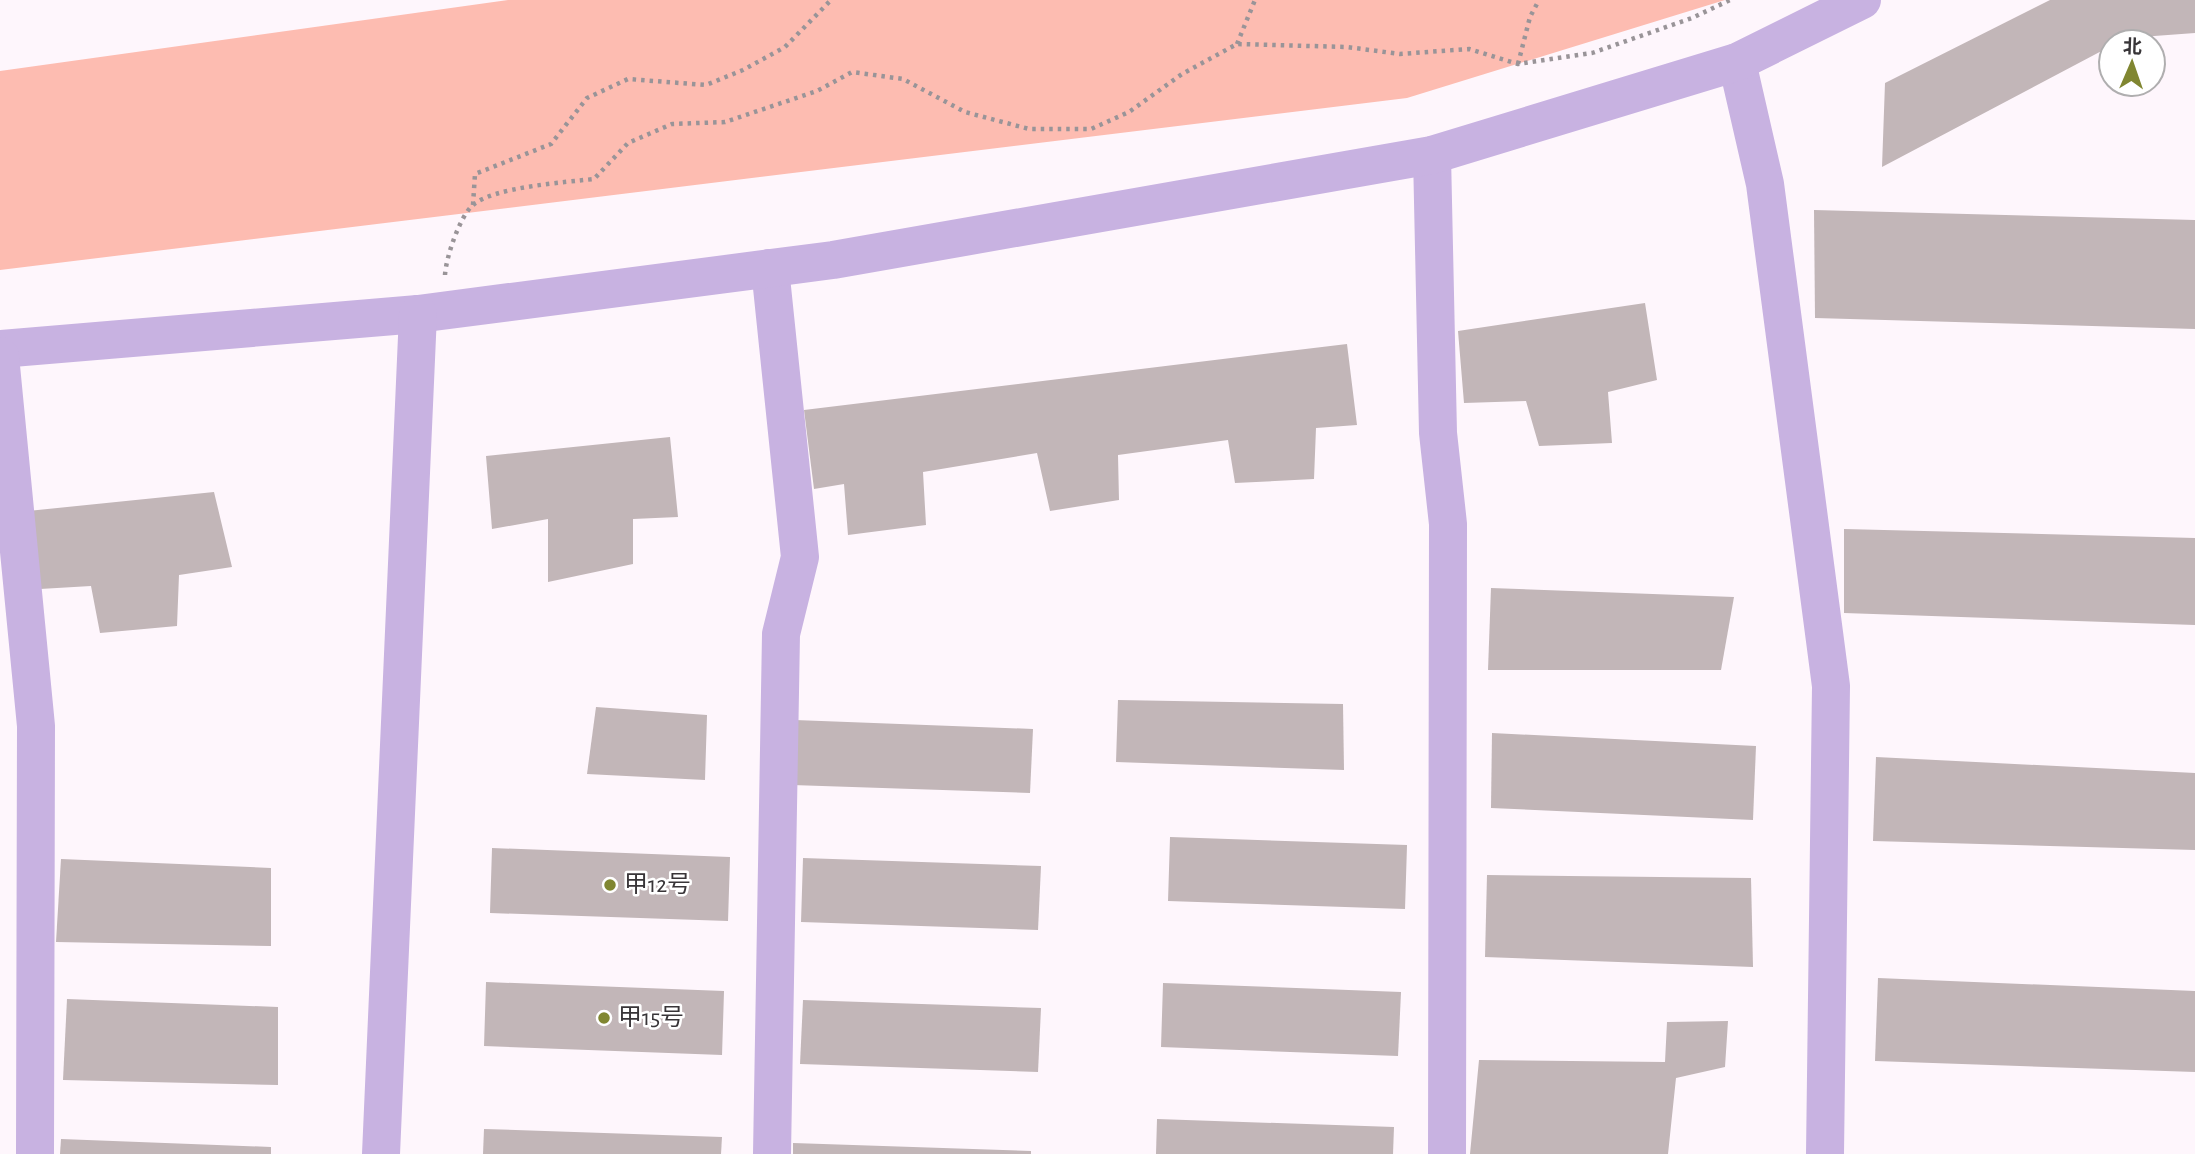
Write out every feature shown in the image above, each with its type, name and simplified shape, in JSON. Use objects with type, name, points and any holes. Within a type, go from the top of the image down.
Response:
[{"type":"street","points":[[0,349],[431,312],[833,260],[1432,155],[1737,62],[1862,0]]},
{"type":"street","points":[[1737,62],[1765,184],[1831,686],[1825,1154]]},
{"type":"street","points":[[1432,155],[1438,433],[1448,524],[1447,1154]]},
{"type":"street","points":[[770,268],[800,557],[781,634],[772,1154]]},
{"type":"street","points":[[381,1154],[431,312]]},
{"type":"street","points":[[0,355],[36,726],[35,1154]]},
{"type":"path","points":[[431,312],[454,236],[473,205],[475,174],[551,144],[587,98],[628,79],[706,85],[743,70],[785,47],[831,0]]},
{"type":"path","points":[[1237,44],[1255,0]]},
{"type":"path","points":[[1518,64],[1530,17],[1539,0]]},
{"type":"path","points":[[473,205],[518,188],[594,179],[628,143],[672,124],[725,122],[817,91],[852,72],[903,79],[965,112],[1029,129],[1091,129],[1129,112],[1182,74],[1237,44],[1348,47],[1400,54],[1469,49],[1518,64],[1592,53],[1692,19],[1730,0]]},
{"type":"shaded area","points":[[508,0],[1725,0],[1407,98],[0,270],[0,71]]},
{"type":"building","points":[[2050,0],[2195,0],[2195,33],[2167,35],[2167,28],[2097,28],[2097,53],[1882,167],[1885,83]]},
{"type":"building","points":[[1814,210],[2195,220],[2195,329],[1815,318]]},
{"type":"building","points":[[1645,303],[1657,380],[1608,392],[1612,443],[1539,446],[1526,401],[1464,403],[1458,331]]},
{"type":"building","points":[[1347,344],[1357,425],[1316,428],[1314,479],[1235,483],[1228,440],[1118,455],[1119,500],[1050,511],[1037,453],[923,472],[926,525],[848,535],[844,484],[814,489],[804,410]]},
{"type":"building","points":[[670,437],[678,517],[633,519],[633,564],[548,582],[548,519],[492,529],[486,456]]},
{"type":"building","points":[[214,492],[232,567],[179,575],[177,626],[100,633],[91,586],[40,589],[28,511]]},
{"type":"building","points":[[1844,529],[2195,538],[2195,625],[1844,613]]},
{"type":"building","points":[[1491,588],[1734,597],[1721,670],[1488,670]]},
{"type":"building","points":[[1118,700],[1343,704],[1344,770],[1116,762]]},
{"type":"building","points":[[596,707],[707,715],[705,780],[587,774]]},
{"type":"building","points":[[795,720],[1033,729],[1030,793],[792,785]]},
{"type":"building","points":[[1492,733],[1756,746],[1753,820],[1491,808]]},
{"type":"building","points":[[1876,757],[2195,773],[2195,850],[1873,841]]},
{"type":"building","points":[[1170,837],[1407,845],[1405,909],[1168,901]]},
{"type":"building","name":"甲12号","points":[[492,848],[730,857],[728,921],[490,913]]},
{"type":"building","points":[[803,858],[1041,866],[1038,930],[801,922]]},
{"type":"building","points":[[61,859],[271,868],[271,946],[56,942]]},
{"type":"building","points":[[1487,875],[1751,878],[1753,967],[1485,957]]},
{"type":"building","points":[[1878,978],[2195,991],[2195,1072],[1875,1061]]},
{"type":"building","name":"甲15号","points":[[486,982],[724,991],[722,1055],[484,1046]]},
{"type":"building","points":[[1163,983],[1401,992],[1398,1056],[1161,1047]]},
{"type":"building","points":[[67,999],[278,1007],[278,1085],[63,1080]]},
{"type":"building","points":[[803,1000],[1041,1008],[1038,1072],[800,1064]]},
{"type":"building","points":[[1728,1021],[1725,1067],[1676,1078],[1668,1154],[1470,1154],[1479,1060],[1665,1062],[1667,1022]]},
{"type":"building","points":[[1157,1119],[1394,1127],[1393,1154],[1156,1154]]},
{"type":"building","points":[[484,1129],[722,1137],[721,1154],[483,1154]]},
{"type":"building","points":[[61,1139],[271,1147],[271,1154],[60,1154]]},
{"type":"building","points":[[793,1143],[1031,1151],[1031,1154],[793,1154]]},
{"type":"place","name":"甲12号","points":[[610,885]]},
{"type":"place","name":"甲15号","points":[[604,1018]]}]
